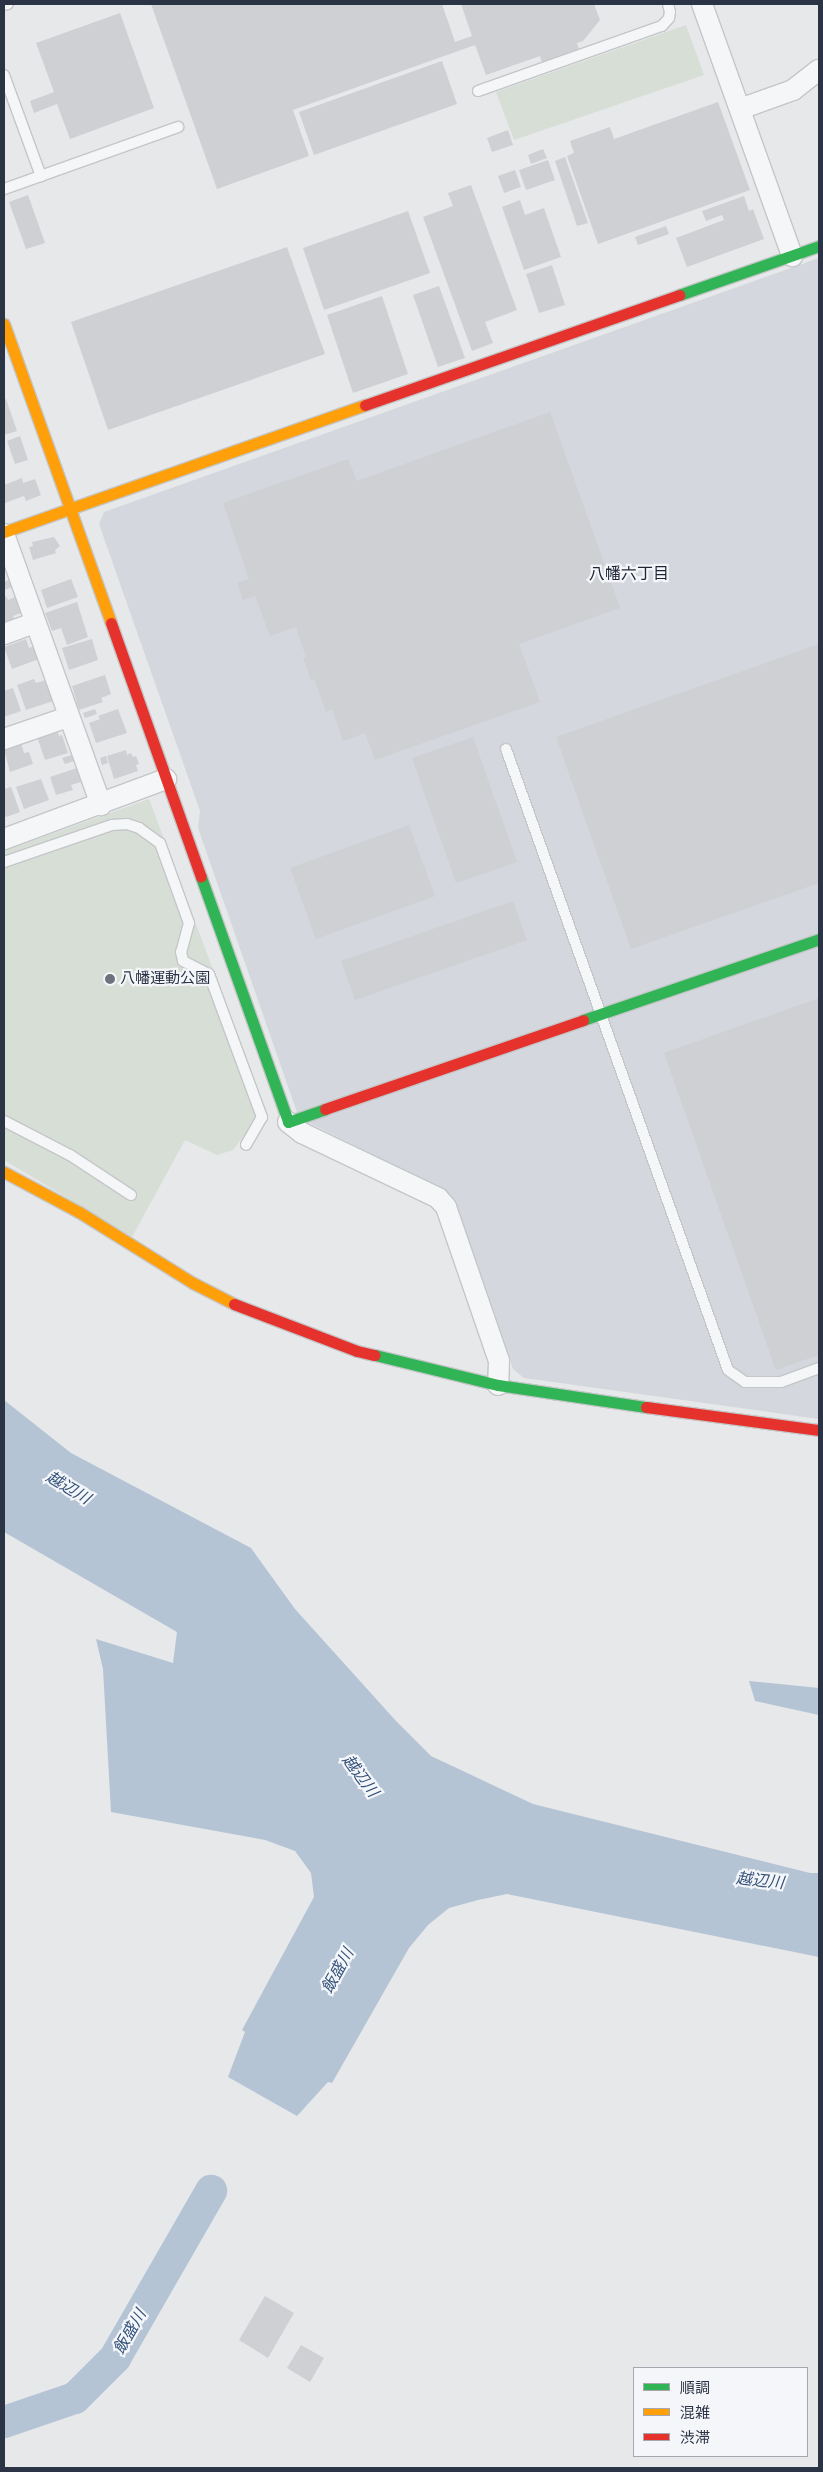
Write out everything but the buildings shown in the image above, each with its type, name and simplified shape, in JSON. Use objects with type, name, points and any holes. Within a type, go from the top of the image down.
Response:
[{"type":"street","points":[[702,4],[792,256]]},
{"type":"street","points":[[740,109],[793,90],[819,70]]},
{"type":"street","points":[[101,805],[4,533],[819,246]]},
{"type":"street","points":[[4,324],[166,779],[276,1115],[302,1133],[438,1198],[446,1207],[499,1361],[498,1385]]},
{"type":"street","points":[[4,634],[35,622]]},
{"type":"street","points":[[4,739],[68,716]]},
{"type":"street","points":[[4,839],[101,805],[166,779]]},
{"type":"street","points":[[276,1115],[601,1015],[819,939]]},
{"type":"street","points":[[4,1172],[79,1212],[193,1284],[241,1308],[356,1351],[498,1385],[819,1430]]},
{"type":"lane","points":[[4,5],[8,4]]},
{"type":"lane","points":[[478,91],[662,26],[670,12],[668,4]]},
{"type":"lane","points":[[4,75],[41,176]]},
{"type":"lane","points":[[4,189],[178,127]]},
{"type":"lane","points":[[506,749],[728,1370],[745,1382],[780,1382],[819,1368]]},
{"type":"lane","points":[[4,862],[112,825],[126,824],[152,836],[160,843],[189,922],[182,952],[183,961],[209,974],[276,1115],[246,1145]]},
{"type":"lane","points":[[4,1120],[70,1155],[131,1195]]},
{"type":"shaded area","points":[[686,25],[704,75],[514,140],[496,92]]},
{"type":"shaded area","points":[[819,258],[819,1419],[524,1378],[513,1369],[455,1200],[445,1190],[299,1118],[198,828],[200,811],[99,524],[104,512]]},
{"type":"shaded area","name":"八幡運動公園","points":[[149,799],[265,1108],[233,1150],[217,1155],[185,1140],[132,1237],[4,1160],[4,851]]},
{"type":"water","name":"越辺川","points":[[4,1400],[71,1453],[251,1548],[295,1609],[396,1721],[431,1756],[533,1804],[810,1873],[819,1873],[819,1957],[507,1894],[449,1908],[428,1925],[409,1948],[332,2083],[328,2082],[297,2116],[228,2077],[245,2032],[242,2030],[314,1897],[311,1873],[295,1851],[265,1840],[111,1812],[103,1669],[96,1639],[173,1663],[177,1632],[4,1532]]},
{"type":"water","points":[[749,1681],[819,1688],[819,1715],[755,1701]]},
{"type":"waterway","name":"飯盛川","points":[[4,2422],[75,2398],[115,2358],[211,2191]]},
{"type":"traffic: fast","points":[[679,295],[819,246]]},
{"type":"traffic: fast","points":[[201,877],[288,1122],[325,1109]]},
{"type":"traffic: fast","points":[[583,1020],[819,939]]},
{"type":"traffic: fast","points":[[375,1355],[498,1385],[646,1407]]},
{"type":"traffic: slow","points":[[4,324],[111,623]]},
{"type":"traffic: slow","points":[[4,532],[365,405]]},
{"type":"traffic: slow","points":[[4,1172],[79,1212],[193,1283],[234,1304]]},
{"type":"traffic: jam","points":[[365,405],[679,295]]},
{"type":"traffic: jam","points":[[111,623],[201,877]]},
{"type":"traffic: jam","points":[[325,1109],[583,1020]]},
{"type":"traffic: jam","points":[[234,1304],[357,1351],[375,1355]]},
{"type":"traffic: jam","points":[[646,1407],[819,1430]]},
{"type":"place","name":"八幡運動公園","points":[[110,979]]},
{"type":"district","name":"八幡六丁目","points":[[629,574]]}]
